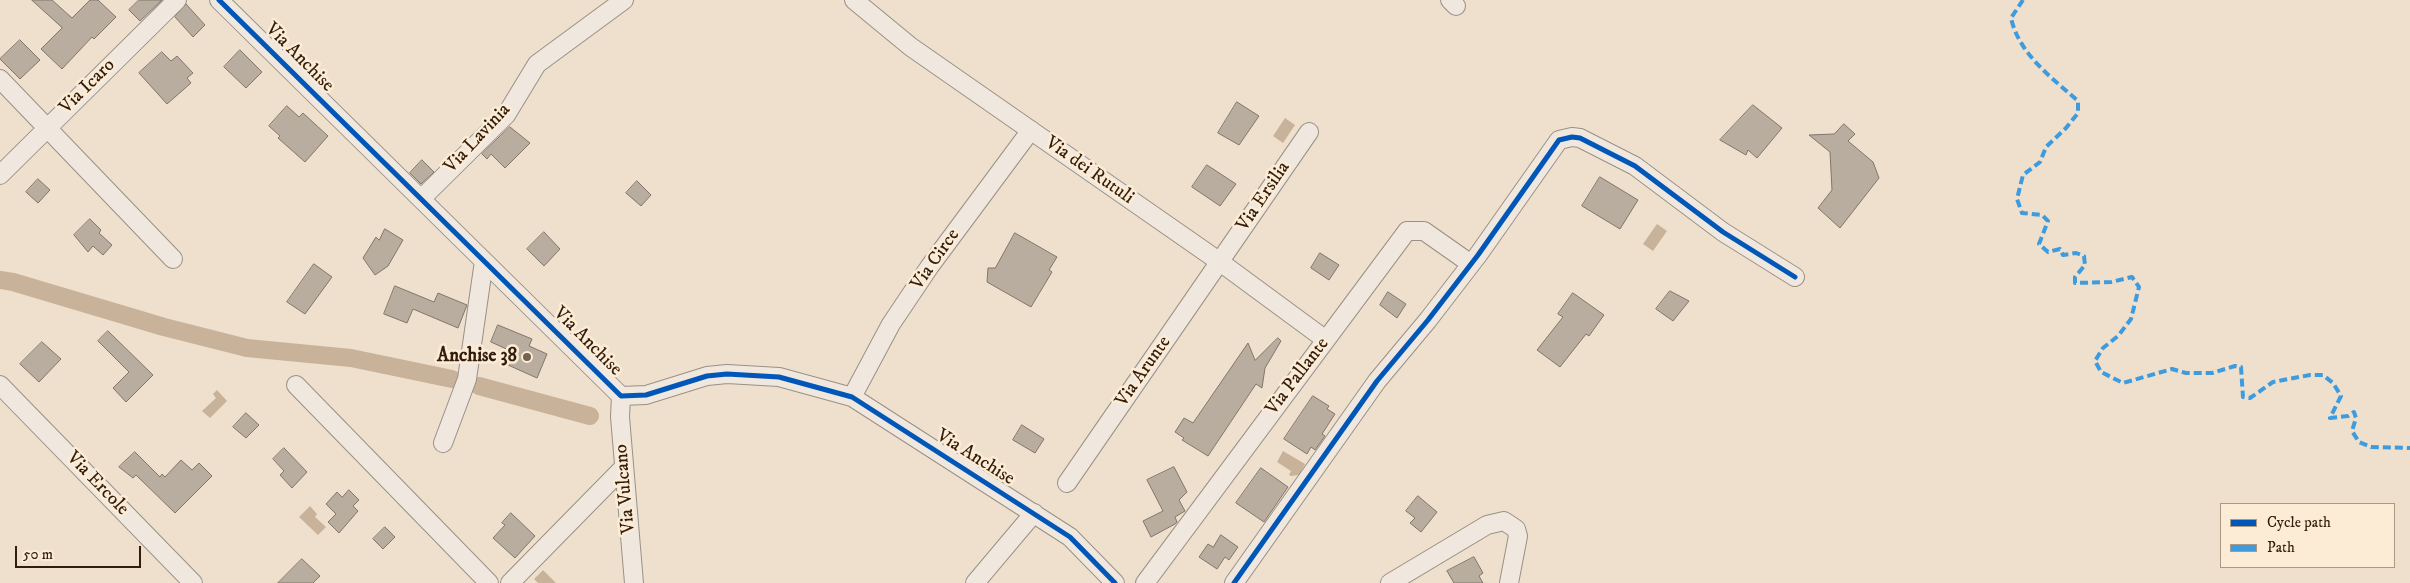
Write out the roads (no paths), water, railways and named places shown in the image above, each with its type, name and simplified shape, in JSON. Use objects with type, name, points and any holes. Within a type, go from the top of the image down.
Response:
[{"type":"street","name":"Via Icaro","points":[[0,175],[177,0]]},
{"type":"street","name":"Via Anchise","points":[[219,0],[621,396],[646,395],[707,376],[727,374],[779,377],[852,397],[1070,537],[1116,583]]},
{"type":"street","name":"Via Lavinia","points":[[421,199],[506,114],[537,64],[624,0]]},
{"type":"street","name":"Via dei Rutuli","points":[[854,0],[911,47],[1220,262],[1326,340]]},
{"type":"street","points":[[0,79],[173,259]]},
{"type":"street","name":"Via Circe","points":[[852,397],[891,324],[936,258],[1031,130]]},
{"type":"street","name":"Via Ersilia","points":[[1220,262],[1309,132]]},
{"type":"street","points":[[1234,583],[1377,380],[1428,320],[1471,264],[1559,140],[1572,137],[1580,138],[1635,166],[1723,232],[1795,277]]},
{"type":"street","name":"Via Pallante","points":[[1145,583],[1407,231],[1424,230],[1471,264]]},
{"type":"street","points":[[443,443],[467,379],[484,261]]},
{"type":"street","name":"Via Arunte","points":[[1067,483],[1220,262]]},
{"type":"street","name":"Via Ercole","points":[[0,385],[193,583]]},
{"type":"street","points":[[296,385],[489,583]]},
{"type":"street","name":"Via Vulcano","points":[[621,396],[620,417],[634,583]]},
{"type":"street","points":[[510,583],[624,467]]},
{"type":"street","points":[[975,583],[1034,513]]},
{"type":"street","points":[[1390,583],[1487,525],[1504,522],[1511,524],[1516,529],[1518,536],[1510,583]]},
{"type":"waterway","points":[[0,280],[13,282],[164,327],[247,348],[351,358],[452,379]]},
{"type":"waterway","points":[[479,386],[590,416]]},
{"type":"place","name":"Anchise 38","points":[[527,357]]}]
